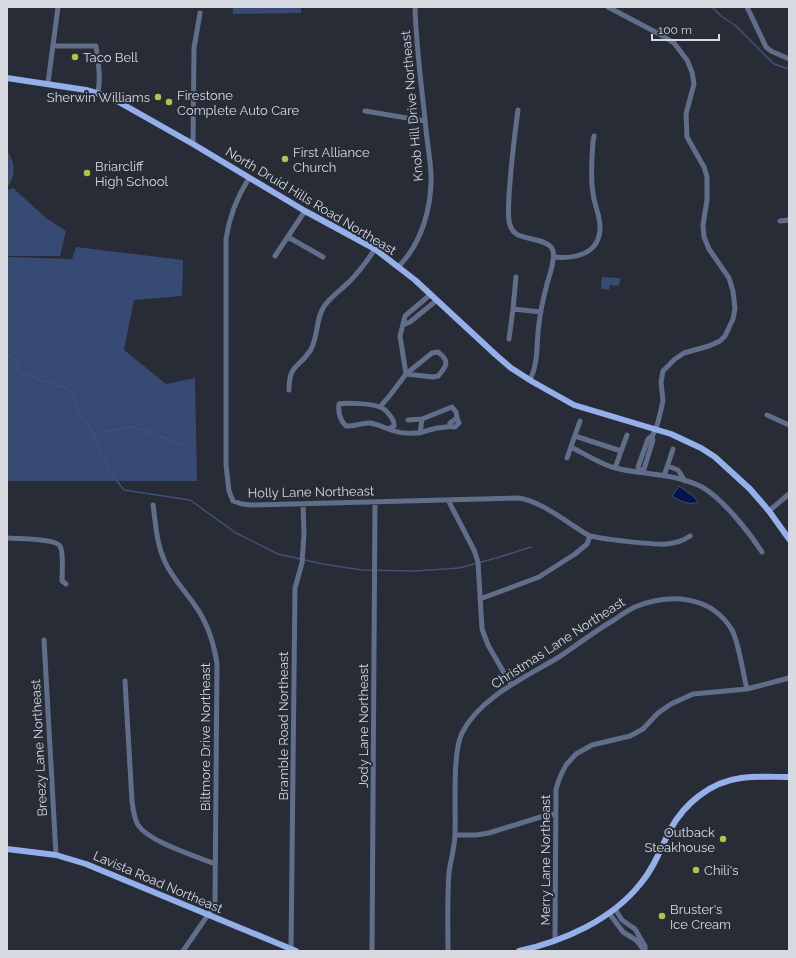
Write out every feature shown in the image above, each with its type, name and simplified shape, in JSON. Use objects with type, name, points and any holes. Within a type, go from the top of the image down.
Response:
[{"type":"main road","name":"North Druid Hills Road Northeast","points":[[7,78],[48,83],[98,92],[110,97],[193,144],[305,211],[374,249],[399,266],[496,355],[511,368],[530,380],[574,405],[671,434],[688,441],[715,457],[750,489],[769,511],[789,539]]},
{"type":"main road","points":[[519,951],[577,932],[609,913],[632,895],[653,866],[678,817],[697,797],[716,786],[736,779],[752,777],[789,777]]},
{"type":"main road","name":"Lavista Road Northeast","points":[[7,848],[56,855],[92,867],[294,950]]},
{"type":"street","points":[[48,83],[58,7]]},
{"type":"street","name":"Knob Hill Drive Northeast","points":[[399,266],[408,257],[426,218],[431,178],[415,33],[415,7]]},
{"type":"street","points":[[608,7],[663,36],[674,44],[687,60],[692,72],[694,84],[686,114],[687,137],[704,167],[707,177],[707,200],[702,224],[704,237],[709,249],[729,278],[733,291],[735,308],[733,319],[726,336],[720,341],[709,346],[684,353],[675,359],[664,371],[661,382],[663,401],[656,429],[652,436],[648,439],[646,453],[638,467],[641,472]]},
{"type":"street","points":[[747,7],[766,47],[771,51],[789,59]]},
{"type":"street","points":[[193,144],[194,48],[200,13]]},
{"type":"street","points":[[53,46],[96,46],[100,71],[98,92]]},
{"type":"street","points":[[518,110],[511,161],[508,215],[510,226],[513,232],[520,236],[546,243],[552,248],[554,257],[539,324],[537,360],[530,380]]},
{"type":"street","points":[[365,111],[425,122]]},
{"type":"street","points":[[554,257],[564,258],[587,253],[595,246],[599,237],[600,226],[592,185],[594,136]]},
{"type":"street","name":"Holly Lane Northeast","points":[[249,178],[237,200],[228,222],[226,239],[226,465],[229,491],[233,501],[242,504],[304,504],[518,498],[526,499],[590,536]]},
{"type":"street","points":[[275,256],[305,211]]},
{"type":"street","points":[[780,221],[789,220]]},
{"type":"street","points":[[288,237],[323,257]]},
{"type":"street","points":[[289,390],[289,378],[291,372],[310,352],[321,313],[325,305],[350,281],[368,260],[374,249]]},
{"type":"street","points":[[509,339],[514,309],[516,277]]},
{"type":"street","points":[[406,374],[400,343],[400,336],[405,316],[431,294]]},
{"type":"street","points":[[403,325],[410,322],[437,300]]},
{"type":"street","points":[[514,309],[541,312]]},
{"type":"street","points":[[380,407],[406,374],[432,353],[438,352],[445,359],[445,369],[438,376],[433,377],[406,374]]},
{"type":"street","points":[[390,428],[394,426],[393,419],[380,407],[345,403],[339,404],[338,412],[346,426],[362,423],[373,424],[390,428],[399,433],[420,433],[428,430],[455,427],[460,423],[456,412],[452,407],[422,419],[408,420]]},
{"type":"street","points":[[767,414],[789,425]]},
{"type":"street","points":[[420,433],[422,419]]},
{"type":"street","points":[[567,458],[580,421]]},
{"type":"street","points":[[615,468],[627,435]]},
{"type":"street","points":[[575,436],[621,451]]},
{"type":"street","points":[[570,447],[615,468],[664,476],[685,481],[702,488],[724,505],[762,552]]},
{"type":"street","points":[[664,476],[673,449]]},
{"type":"street","points":[[668,466],[678,470],[685,481]]},
{"type":"street","points":[[769,511],[789,494]]},
{"type":"street","points":[[448,500],[474,550],[479,572],[482,629],[488,645],[511,685]]},
{"type":"street","name":"Jody Lane Northeast","points":[[372,951],[375,502]]},
{"type":"street","name":"Bramble Road Northeast","points":[[294,950],[295,588],[302,563],[304,504]]},
{"type":"street","name":"Biltmore Drive Northeast","points":[[153,505],[156,535],[164,560],[174,579],[202,616],[209,631],[215,651],[217,670],[215,901],[214,907],[183,951]]},
{"type":"street","points":[[480,599],[539,577],[576,554],[587,544],[590,536],[666,544],[681,542],[690,536]]},
{"type":"street","points":[[7,538],[56,542],[60,545],[62,551],[62,581],[66,584]]},
{"type":"street","name":"Christmas Lane Northeast","points":[[448,951],[448,906],[450,872],[455,835],[457,757],[462,735],[472,717],[511,685],[544,666],[634,607],[653,601],[682,599],[693,600],[718,613],[732,631],[747,689]]},
{"type":"street","name":"Breezy Lane Northeast","points":[[44,640],[56,855]]},
{"type":"street","name":"Merry Lane Northeast","points":[[555,939],[556,789],[566,765],[576,754],[592,745],[630,736],[643,729],[658,713],[671,704],[693,694],[747,689],[789,678]]},
{"type":"street","points":[[125,681],[132,801],[134,816],[138,825],[145,832],[162,843],[215,864]]},
{"type":"street","points":[[455,835],[476,835],[489,833],[547,815],[555,814]]},
{"type":"street","points":[[614,909],[622,920],[632,927],[638,934],[645,946],[645,951]]},
{"type":"street","points":[[609,913],[623,932],[636,940],[645,951]]},
{"type":"shaded area","points":[[233,7],[301,7],[301,13],[233,14]]},
{"type":"shaded area","points":[[7,151],[12,160],[14,170],[12,179],[7,188]]},
{"type":"shaded area","points":[[13,188],[46,218],[66,231],[60,256],[7,256],[7,190]]},
{"type":"shaded area","points":[[76,247],[183,260],[182,296],[134,300],[124,350],[166,384],[195,378],[197,481],[7,481],[7,257],[72,259]]},
{"type":"shaded area","points":[[602,277],[620,278],[619,286],[610,285],[609,290],[601,289]]},
{"type":"shaded area","points":[[679,486],[693,496],[698,502],[688,503],[672,496]]},
{"type":"waterway","points":[[712,7],[721,16],[736,26],[774,64],[789,69]]},
{"type":"waterway","points":[[7,353],[16,362],[20,373],[61,387],[66,387],[73,393],[77,410],[93,433],[109,471],[124,490],[190,500],[236,533],[278,554],[323,564],[362,570],[415,571],[459,568],[531,547]]},
{"type":"waterway","points":[[93,433],[134,427],[188,446]]},
{"type":"place","name":"Taco Bell","points":[[75,57]]},
{"type":"place","name":"Sherwin Williams","points":[[158,97]]},
{"type":"place","name":"Firestone Complete Auto Care","points":[[169,102]]},
{"type":"place","name":"First Alliance Church","points":[[285,159]]},
{"type":"place","name":"Briarcliff High School","points":[[87,173]]},
{"type":"place","name":"Outback Steakhouse","points":[[723,839]]},
{"type":"place","name":"Chili's","points":[[696,870]]},
{"type":"place","name":"Bruster's Ice Cream","points":[[662,916]]}]
